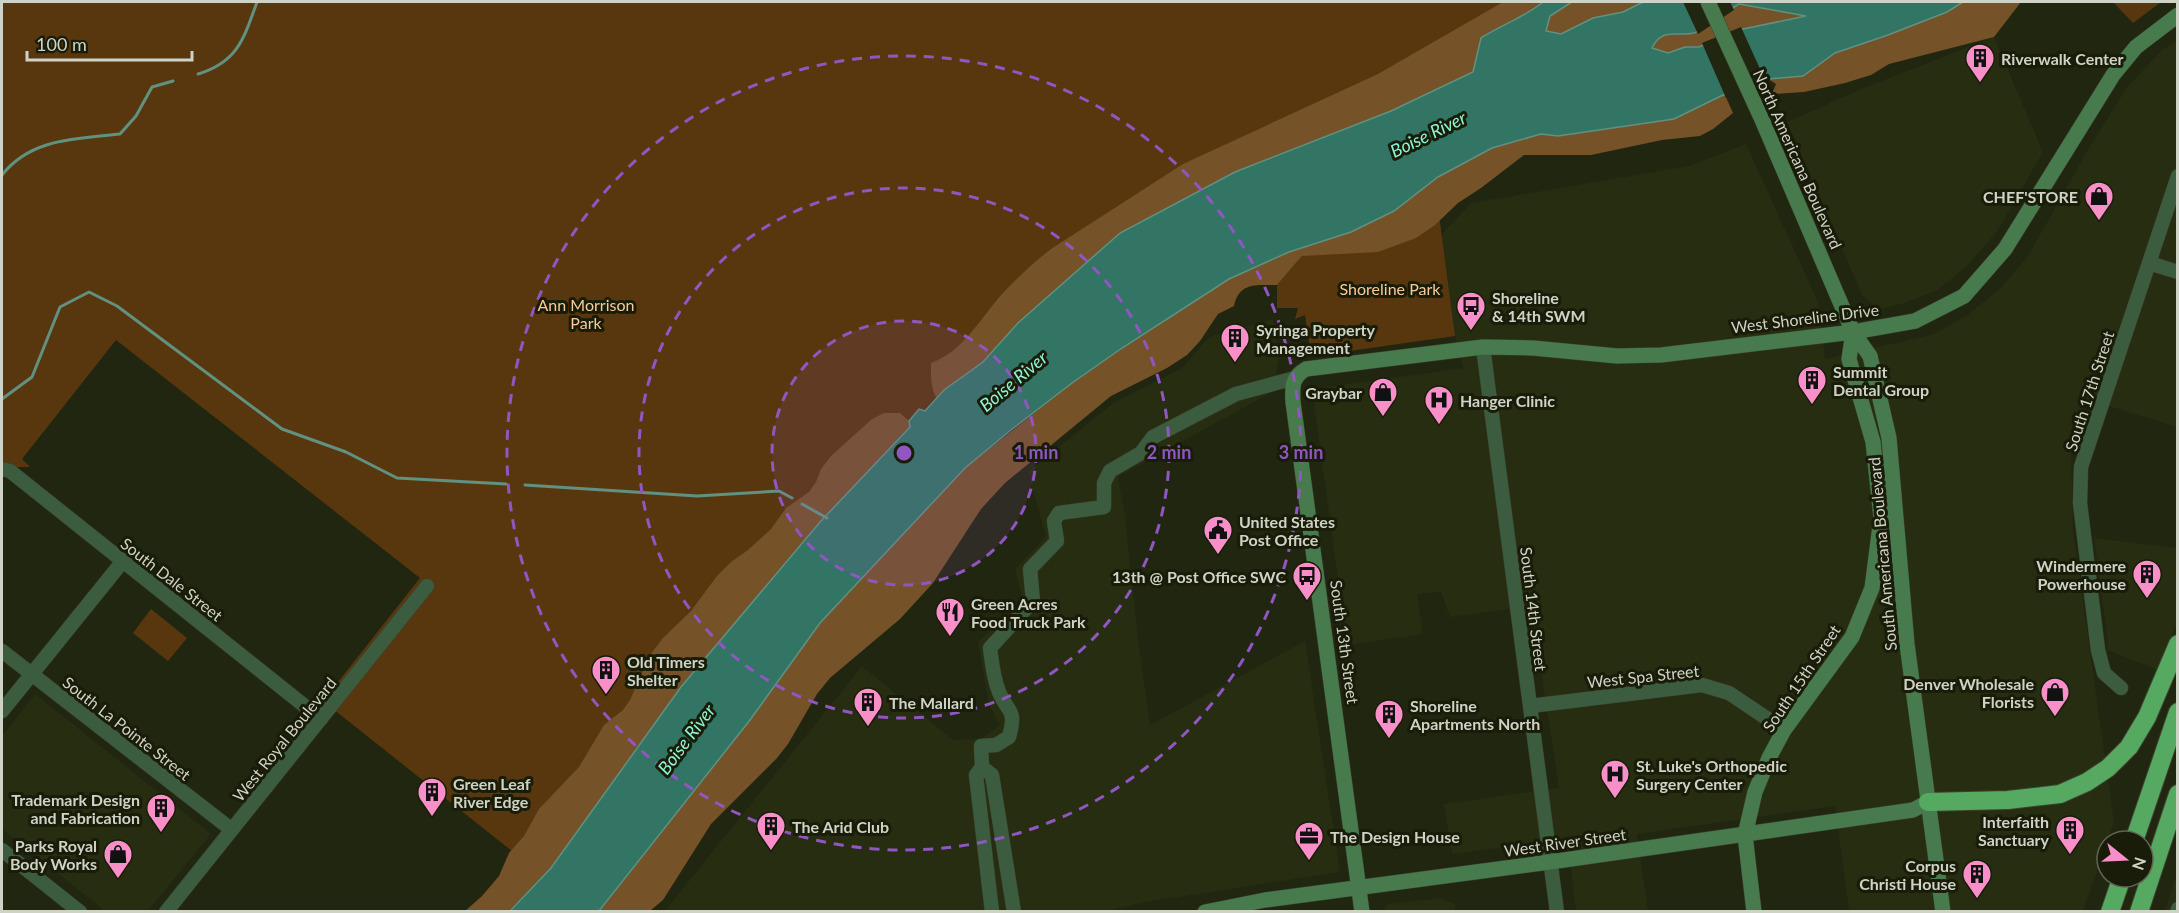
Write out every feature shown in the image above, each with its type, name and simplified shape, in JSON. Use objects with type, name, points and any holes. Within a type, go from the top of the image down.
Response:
[{"type":"highway","points":[[1928,802],[2008,800],[2060,794],[2087,782],[2109,768],[2129,747],[2147,717],[2178,644]]},
{"type":"highway","points":[[2138,829],[2178,712]]},
{"type":"highway","points":[[2139,912],[2178,794]]},
{"type":"highway","points":[[2110,912],[2118,889]]},
{"type":"main road","name":"North Americana Boulevard","points":[[1708,2],[1757,107],[1853,332]]},
{"type":"main road","name":"West Shoreline Drive","points":[[1294,378],[1306,369],[1483,346],[1617,356],[1661,355],[1853,332],[1915,321],[1964,296],[2005,249],[2113,75],[2136,47],[2178,15]]},
{"type":"main road","name":"South Americana Boulevard","points":[[1853,332],[1850,358],[1873,442],[1876,462]]},
{"type":"main road","name":"South Americana Boulevard","points":[[1853,332],[1870,356],[1889,438],[1907,644],[1943,912]]},
{"type":"main road","name":"South 13th Street","points":[[1294,378],[1293,402],[1362,912]]},
{"type":"main road","name":"South 15th Street","points":[[1754,912],[1745,835],[1755,792],[1784,730],[1852,637],[1872,588],[1881,518],[1876,462]]},
{"type":"main road","name":"West River Street","points":[[1205,912],[1265,900],[1913,810],[1928,802]]},
{"type":"street","name":"South 17th Street","points":[[2121,688],[2104,673],[2098,650],[2080,502],[2081,467],[2178,176]]},
{"type":"street","points":[[2149,263],[2178,272]]},
{"type":"street","name":"South 14th Street","points":[[1483,346],[1557,912]]},
{"type":"street","points":[[992,912],[976,775],[982,767],[981,746],[996,745],[1009,737],[1013,723],[1010,709],[1000,694],[993,673],[990,648],[1033,601],[1030,569],[1056,541],[1054,521],[1059,513],[1104,507],[1104,483],[1110,471],[1141,453],[1153,437],[1236,394],[1294,378]]},
{"type":"street","name":"South Dale Street","points":[[2,469],[10,471],[321,718]]},
{"type":"street","points":[[2,711],[123,561]]},
{"type":"street","name":"West Royal Boulevard","points":[[166,912],[427,586]]},
{"type":"street","name":"South La Pointe Street","points":[[2,651],[232,830]]},
{"type":"street","name":"West Spa Street","points":[[1530,706],[1702,685],[1729,693],[1784,730]]},
{"type":"street","points":[[982,767],[992,775],[1014,912]]},
{"type":"street","points":[[2,850],[80,912]]},
{"type":"shaded area","points":[[1503,2],[1543,2],[1481,38],[1474,72],[1391,111],[1235,172],[1120,233],[1018,323],[983,362],[944,390],[937,399],[932,386],[931,363],[943,358],[962,342],[1003,293],[1051,249],[1183,164],[1378,74]]},
{"type":"shaded area","points":[[1572,2],[1643,2],[1623,12],[1593,18],[1561,34],[1546,31],[1550,16]]},
{"type":"shaded area","points":[[1962,2],[2021,2],[1994,37],[1889,64],[1871,75],[1845,83],[1804,92],[1772,94],[1776,84],[1768,79],[1803,76],[1835,53],[1947,12]]},
{"type":"shaded area","points":[[1739,4],[1808,16],[1743,29],[1699,47],[1685,47],[1669,53],[1652,48],[1661,37],[1694,33]]},
{"type":"shaded area","points":[[1994,37],[2043,152],[1996,233],[1966,267],[1936,291],[1878,310],[1862,295],[1787,122],[1866,87]]},
{"type":"shaded area","points":[[2177,41],[2177,427],[2086,399],[2071,447],[2073,530],[2114,822],[2112,829],[2095,829],[2095,877],[2083,911],[1849,911],[1835,806],[1637,834],[1648,911],[1576,911],[1567,839],[1452,854],[1444,804],[1559,788],[1531,606],[1450,617],[1441,592],[1417,594],[1423,634],[1347,645],[1312,389],[1463,368],[1455,336],[1441,235],[1471,203],[1689,166],[1746,144],[1818,302],[1825,359],[1935,334],[1967,315],[2001,288],[2028,256],[2087,151],[2128,86],[2163,49]]},
{"type":"shaded area","points":[[1725,95],[1733,113],[1700,136],[1662,140],[1591,155],[1524,155],[1458,203],[1435,225],[1416,238],[1378,252],[1302,256],[1277,285],[1255,285],[1244,289],[1236,298],[1234,306],[1218,314],[1200,341],[1187,355],[1167,368],[1111,396],[1005,483],[981,509],[933,583],[900,619],[830,678],[817,694],[788,744],[777,758],[711,824],[663,900],[650,911],[599,912],[750,720],[820,623],[965,468],[1072,383],[1229,279],[1289,252],[1351,232],[1394,211],[1438,177],[1492,148],[1542,134],[1558,136],[1597,130]]},
{"type":"shaded area","points":[[1273,319],[1279,360],[1272,392],[1118,477],[1125,516],[1150,725],[1305,641],[1340,872],[1140,903],[1107,911],[664,912],[862,666],[953,740],[982,738],[1000,725],[989,705],[978,642],[1023,600],[1015,569],[1046,537],[1028,472],[1113,403],[1182,368],[1209,337]]},
{"type":"shaded area","points":[[884,413],[900,413],[909,421],[910,426],[820,522],[681,687],[551,868],[509,911],[464,912],[499,876],[509,853],[524,836],[539,809],[579,767],[604,725],[623,710],[630,700],[650,655],[663,638],[691,611],[717,576],[731,562],[771,529],[786,508],[809,492],[821,469],[832,455],[872,419]]},
{"type":"shaded area","points":[[2094,538],[2177,548],[2177,623],[2158,670],[2107,650],[2108,642]]},
{"type":"shaded area","points":[[35,694],[211,834],[148,911],[105,911],[2,829],[2,736]]},
{"type":"shaded area","points":[[2177,873],[2177,911],[2165,911]]},
{"type":"shaded area","points":[[1441,898],[1455,904],[1455,911],[1383,911],[1388,904]]},
{"type":"green space","name":"Ann Morrison Park","points":[[2,2],[1543,2],[1334,132],[1235,172],[944,390],[925,411],[919,410],[909,421],[910,426],[532,867],[323,701],[420,578],[116,340],[22,459],[30,467],[2,467]]},
{"type":"green space","points":[[2113,2],[2161,2],[2133,23]]},
{"type":"green space","name":"Shoreline Park","points":[[1439,215],[1455,336],[1300,358],[1297,345],[1309,343],[1305,315],[1295,319],[1298,308],[1277,308],[1277,285],[1302,256]]},
{"type":"green space","points":[[151,609],[187,638],[168,661],[133,633]]},
{"type":"water","name":"Boise River","points":[[1543,2],[1572,2],[1550,16],[1546,31],[1561,34],[1593,18],[1623,12],[1643,2],[1963,2],[1947,12],[1835,53],[1803,76],[1768,79],[1721,96],[1674,119],[1558,136],[1541,134],[1492,148],[1438,177],[1394,211],[1351,232],[1289,252],[1229,279],[1072,383],[965,468],[820,623],[750,720],[599,911],[509,912],[551,868],[681,687],[820,522],[910,427],[909,421],[919,409],[925,411],[944,390],[983,362],[1018,323],[1120,233],[1235,172],[1391,111],[1473,72],[1481,38]],"holes":[[[1739,4],[1806,16],[1743,29],[1699,47],[1685,47],[1668,53],[1652,48],[1660,37],[1670,34],[1694,33]]]},
{"type":"pier","points":[[1683,2],[1730,2],[1734,10],[1698,34]]},
{"type":"pier","points":[[1741,27],[1766,82],[1726,98],[1702,43]]},
{"type":"waterway","points":[[198,74],[222,63],[238,47],[257,2]]},
{"type":"waterway","points":[[2,175],[26,154],[40,147],[71,139],[120,134],[136,116],[152,87],[173,81]]},
{"type":"waterway","points":[[2,399],[32,377],[60,307],[89,292],[117,306],[282,429],[346,452],[397,478],[506,484]]},
{"type":"waterway","points":[[525,485],[697,496],[779,491],[792,498]]},
{"type":"waterway","points":[[802,504],[827,518]]},
{"type":"place","name":"Riverwalk Center","points":[[1980,84]]},
{"type":"place","name":"CHEF'STORE","points":[[2099,222]]},
{"type":"place","name":"Shoreline & 14th SWM","points":[[1471,332]]},
{"type":"place","name":"Syringa Property Management","points":[[1235,364]]},
{"type":"place","name":"Summit Dental Group","points":[[1812,406]]},
{"type":"place","name":"Graybar","points":[[1383,418]]},
{"type":"place","name":"Hanger Clinic","points":[[1439,426]]},
{"type":"place","name":"United States Post Office","points":[[1218,556]]},
{"type":"place","name":"Windermere Powerhouse","points":[[2147,600]]},
{"type":"place","name":"13th @ Post Office SWC","points":[[1307,602]]},
{"type":"place","name":"Green Acres Food Truck Park","points":[[950,638]]},
{"type":"place","name":"Old Timers Shelter","points":[[606,696]]},
{"type":"place","name":"Denver Wholesale Florists","points":[[2055,718]]},
{"type":"place","name":"The Mallard","points":[[868,728]]},
{"type":"place","name":"Shoreline Apartments North","points":[[1389,740]]},
{"type":"place","name":"St. Luke's Orthopedic Surgery Center","points":[[1615,800]]},
{"type":"place","name":"Green Leaf River Edge","points":[[432,818]]},
{"type":"place","name":"Trademark Design and Fabrication","points":[[161,834]]},
{"type":"place","name":"The Arid Club","points":[[771,852]]},
{"type":"place","name":"Interfaith Sanctuary","points":[[2070,856]]},
{"type":"place","name":"The Design House","points":[[1309,862]]},
{"type":"place","name":"Parks Royal Body Works","points":[[118,880]]},
{"type":"place","name":"Corpus Christi House","points":[[1977,900]]}]
